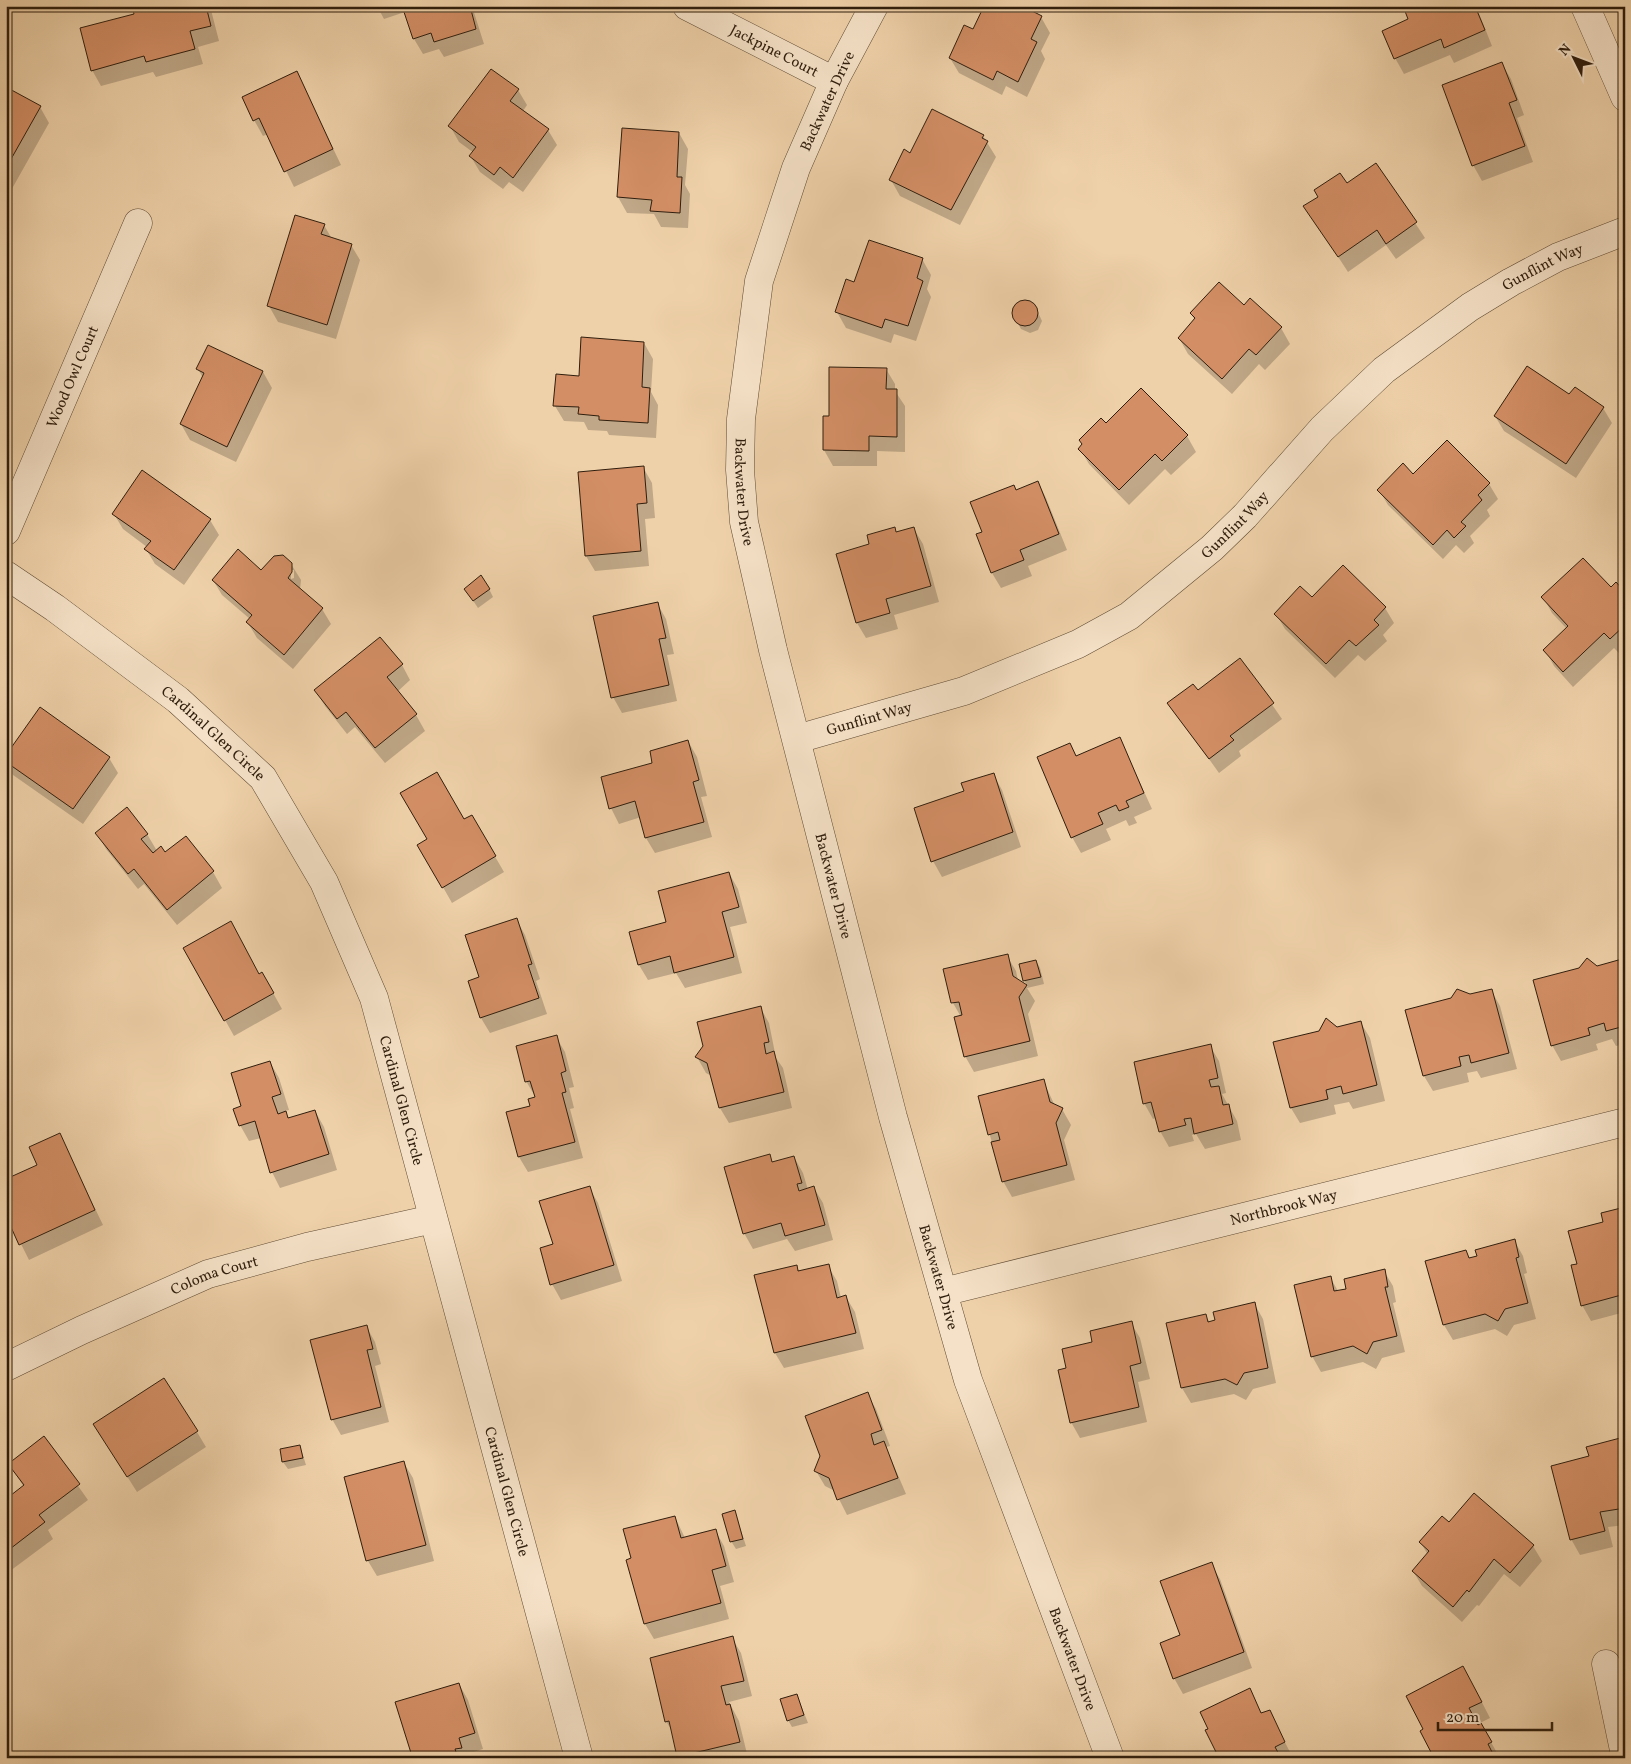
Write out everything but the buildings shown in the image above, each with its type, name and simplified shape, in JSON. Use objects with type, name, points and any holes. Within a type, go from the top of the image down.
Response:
[{"type":"street","name":"Jackpine Court","points":[[687,6],[834,81]]},
{"type":"street","name":"Backwater Drive","points":[[874,6],[834,81],[796,168],[759,281],[740,419],[740,470],[744,522],[773,650],[893,1117],[968,1380],[1110,1758]]},
{"type":"street","points":[[1585,6],[1625,97]]},
{"type":"street","name":"Wood Owl Court","points":[[6,531],[138,223]]},
{"type":"street","name":"Gunflint Way","points":[[797,739],[964,692],[1078,644],[1129,616],[1212,548],[1238,523],[1322,429],[1384,370],[1470,307],[1510,282],[1558,257],[1625,230]]},
{"type":"street","name":"Cardinal Glen Circle","points":[[6,575],[55,608],[178,700],[263,778],[324,882],[374,998],[579,1758]]},
{"type":"street","name":"Northbrook Way","points":[[943,1292],[1625,1122]]},
{"type":"street","name":"Coloma Court","points":[[6,1367],[82,1330],[208,1274],[307,1247],[433,1219]]},
{"type":"street","points":[[1606,1664],[1625,1755]]}]
